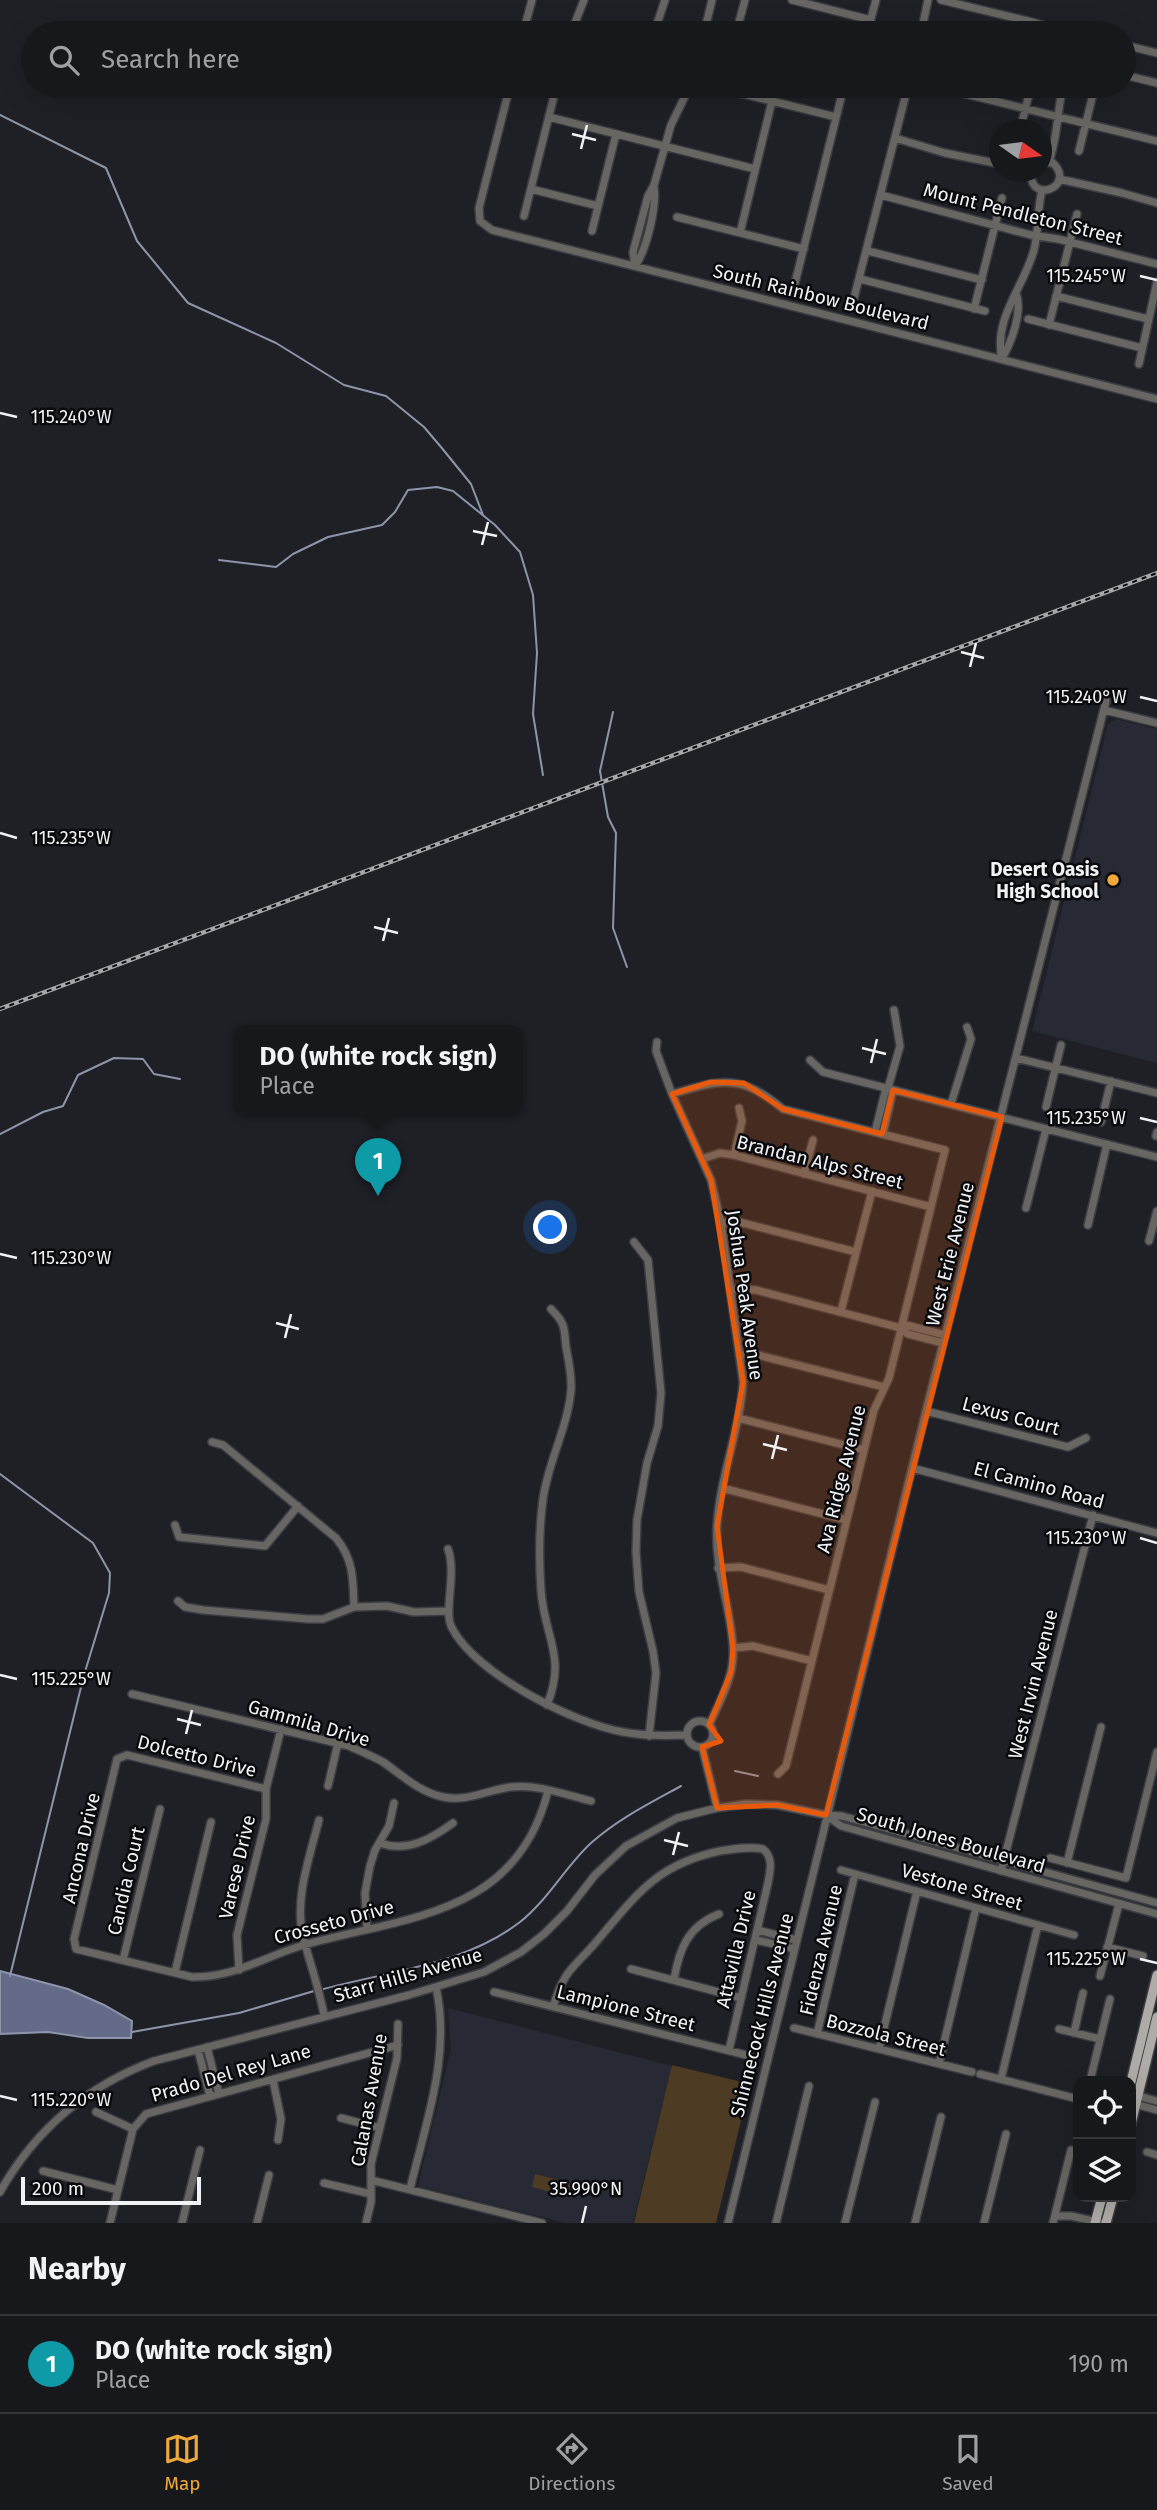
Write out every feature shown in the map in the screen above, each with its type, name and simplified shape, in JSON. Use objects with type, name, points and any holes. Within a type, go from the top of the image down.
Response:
[{"type":"main road","points":[[1132,2076],[1157,1975]]},
{"type":"main road","points":[[1136,2093],[1157,2017]]},
{"type":"main road","points":[[1100,2223],[1102,2202]]},
{"type":"main road","points":[[1100,2223],[1110,2202]]},
{"type":"street","points":[[526,21],[531,0]]},
{"type":"street","points":[[576,21],[584,0]]},
{"type":"street","points":[[658,21],[665,0]]},
{"type":"street","points":[[707,21],[712,0]]},
{"type":"street","points":[[740,21],[745,0]]},
{"type":"street","points":[[792,0],[871,20],[876,0]]},
{"type":"street","points":[[924,21],[928,0]]},
{"type":"street","points":[[942,0],[1014,21]]},
{"type":"street","points":[[1136,48],[1157,53]]},
{"type":"street","points":[[1136,78],[1157,83]]},
{"type":"street","name":"South Rainbow Boulevard","points":[[507,98],[479,208],[480,221],[500,232],[1157,399]]},
{"type":"street","points":[[524,216],[554,98]]},
{"type":"street","points":[[635,266],[633,252],[648,196],[654,185],[671,125],[684,98]]},
{"type":"street","points":[[760,98],[836,117]]},
{"type":"street","points":[[795,283],[841,98]]},
{"type":"street","points":[[854,298],[905,98]]},
{"type":"street","points":[[983,98],[1157,141]]},
{"type":"street","points":[[1022,119],[1028,98]]},
{"type":"street","points":[[1052,145],[1057,133],[1061,98]]},
{"type":"street","points":[[1079,151],[1092,98]]},
{"type":"street","points":[[740,233],[772,101]]},
{"type":"street","points":[[549,117],[755,169]]},
{"type":"street","points":[[592,230],[617,134]]},
{"type":"street","points":[[895,138],[945,153],[989,162]]},
{"type":"street","points":[[1033,182],[1042,190],[1055,187],[1059,179],[1056,166],[1052,164]]},
{"type":"street","points":[[1059,179],[1122,192],[1157,203]]},
{"type":"street","points":[[531,189],[598,206]]},
{"type":"street","points":[[1002,359],[999,346],[1010,302],[1033,253],[1042,190]]},
{"type":"street","name":"Mount Pendleton Street","points":[[881,195],[1157,264]]},
{"type":"street","points":[[974,309],[1002,198]]},
{"type":"street","points":[[1049,325],[1077,214]]},
{"type":"street","points":[[677,217],[804,249]]},
{"type":"street","points":[[868,251],[982,280]]},
{"type":"street","points":[[860,279],[985,311]]},
{"type":"street","points":[[1139,363],[1157,282]]},
{"type":"street","points":[[1056,296],[1148,319]]},
{"type":"street","points":[[1028,319],[1142,348]]},
{"type":"street","name":"West Erie Avenue","points":[[826,1815],[1106,701]]},
{"type":"street","points":[[1104,710],[1157,723]]},
{"type":"street","points":[[672,1094],[711,1082],[744,1083],[768,1096],[783,1109],[879,1133],[900,1046],[900,1032],[894,1010]]},
{"type":"street","points":[[951,1104],[971,1039],[967,1027]]},
{"type":"street","name":"Joshua Peak Avenue","points":[[657,1042],[656,1051],[672,1094],[711,1180],[721,1223],[743,1382],[717,1526],[718,1568],[733,1648],[731,1672],[709,1724]]},
{"type":"street","points":[[1046,1107],[1061,1045]]},
{"type":"street","points":[[1016,1058],[1157,1093]]},
{"type":"street","points":[[810,1060],[823,1072],[1157,1157]]},
{"type":"street","points":[[1101,1122],[1111,1081]]},
{"type":"street","points":[[734,1155],[742,1121],[739,1108]]},
{"type":"street","points":[[1027,1208],[1046,1129]]},
{"type":"street","name":"Ava Ridge Avenue","points":[[778,1774],[786,1766],[874,1410],[884,1387],[901,1328],[946,1150],[879,1133]]},
{"type":"street","points":[[804,1174],[813,1140]]},
{"type":"street","points":[[1088,1225],[1107,1144]]},
{"type":"street","name":"Brandan Alps Street","points":[[702,1159],[720,1153],[734,1155],[931,1207]]},
{"type":"street","points":[[841,1311],[872,1191]]},
{"type":"street","points":[[1149,1241],[1157,1211]]},
{"type":"street","points":[[721,1223],[738,1222],[856,1252]]},
{"type":"street","points":[[634,1242],[648,1260],[661,1393],[658,1426],[647,1462],[637,1520],[639,1592],[656,1673],[649,1736]]},
{"type":"street","points":[[731,1289],[755,1290],[901,1328],[908,1334],[944,1339]]},
{"type":"street","points":[[547,1705],[557,1668],[541,1590],[543,1499],[566,1415],[571,1378],[562,1321],[551,1310]]},
{"type":"street","points":[[739,1355],[754,1354],[884,1387]]},
{"type":"street","name":"Lexus Court","points":[[926,1411],[1068,1447],[1086,1438]]},
{"type":"street","points":[[738,1418],[864,1450]]},
{"type":"street","points":[[212,1442],[223,1445],[299,1506],[344,1547],[352,1567],[354,1607]]},
{"type":"street","name":"El Camino Road","points":[[912,1468],[1157,1533]]},
{"type":"street","points":[[722,1488],[846,1520]]},
{"type":"street","points":[[175,1525],[179,1537],[265,1546],[299,1506]]},
{"type":"street","name":"West Irvin Avenue","points":[[1001,1871],[1093,1515]]},
{"type":"street","points":[[448,1549],[452,1559],[453,1582],[450,1626],[487,1666],[547,1705],[620,1732],[649,1736],[687,1735]]},
{"type":"street","points":[[718,1568],[741,1567],[829,1590]]},
{"type":"street","points":[[178,1601],[185,1607],[203,1610],[308,1619],[323,1619],[354,1607],[387,1606],[414,1612],[449,1611]]},
{"type":"street","points":[[733,1648],[753,1646],[812,1661]]},
{"type":"street","name":"Gammila Drive","points":[[132,1693],[338,1743],[372,1756],[422,1790],[439,1796],[477,1797],[511,1787],[531,1787],[591,1801]]},
{"type":"street","points":[[703,1721],[709,1724],[712,1731],[712,1738],[702,1747],[692,1744],[687,1735],[688,1727],[693,1722],[703,1721]]},
{"type":"street","points":[[1067,1863],[1101,1727]]},
{"type":"street","name":"Varese Drive","points":[[239,1970],[237,1935],[265,1819],[266,1789],[281,1729]]},
{"type":"street","points":[[328,1786],[338,1743]]},
{"type":"street","points":[[702,1747],[717,1808]]},
{"type":"street","points":[[1050,1858],[1126,1878],[1157,1752]]},
{"type":"street","name":"Dolcetto Drive","points":[[120,1757],[127,1755],[266,1789]]},
{"type":"street","name":"Ancona Drive","points":[[75,1947],[74,1939],[116,1763],[120,1757]]},
{"type":"street","name":"Crosseto Drive","points":[[75,1947],[80,1951],[202,1977],[239,1970],[276,1953],[306,1944],[438,1911],[485,1888],[502,1873],[529,1840],[548,1790]]},
{"type":"street","points":[[367,1929],[367,1882],[373,1856],[390,1821],[394,1803]]},
{"type":"street","name":"Starr Hills Avenue","points":[[0,2192],[32,2143],[77,2102],[133,2069],[484,1972],[534,1943],[567,1911],[603,1866],[636,1839],[677,1818],[746,1804],[777,1805],[826,1815]]},
{"type":"street","name":"Candia Court","points":[[123,1960],[160,1809]]},
{"type":"street","name":"South Jones Boulevard","points":[[826,1815],[842,1816],[1157,1903]]},
{"type":"street","name":"South Jones Boulevard","points":[[826,1815],[841,1826],[1157,1914]]},
{"type":"street","name":"Shinnecock Hills Avenue","points":[[728,2223],[826,1815]]},
{"type":"street","points":[[319,1820],[301,1901],[302,1927],[324,2015]]},
{"type":"street","points":[[175,1972],[211,1822]]},
{"type":"street","points":[[380,1843],[391,1847],[411,1845],[437,1834],[453,1823]]},
{"type":"street","name":"Attavilla Drive","points":[[553,2007],[561,1981],[571,1967],[592,1947],[639,1891],[658,1876],[694,1858],[723,1851],[763,1849],[768,1855],[770,1869],[729,2050]]},
{"type":"street","name":"Vestone Street","points":[[841,1870],[1074,1935]]},
{"type":"street","name":"Fidenza Avenue","points":[[817,2034],[855,1874]]},
{"type":"street","points":[[878,2049],[917,1891]]},
{"type":"street","points":[[1100,1976],[1119,1903]]},
{"type":"street","points":[[939,2064],[976,1908]]},
{"type":"street","points":[[674,1980],[680,1954],[690,1933],[704,1921],[719,1914]]},
{"type":"street","points":[[1000,2079],[1038,1925]]},
{"type":"street","points":[[758,1930],[796,1940]]},
{"type":"street","points":[[756,1940],[794,1949]]},
{"type":"street","points":[[1107,1947],[1143,1956]]},
{"type":"street","points":[[631,1969],[741,1998]]},
{"type":"street","points":[[410,2189],[441,2057],[442,2029],[436,1987]]},
{"type":"street","name":"Lampione Street","points":[[494,1992],[750,2056]]},
{"type":"street","points":[[1074,2033],[1083,1993]]},
{"type":"street","points":[[1091,2076],[1110,1999]]},
{"type":"street","name":"Calanas Avenue","points":[[366,2223],[371,2194],[371,2164],[398,2045],[398,2024]]},
{"type":"street","name":"Bozzola Street","points":[[794,2028],[1073,2098]]},
{"type":"street","points":[[1059,2029],[1100,2039]]},
{"type":"street","name":"Prado Del Rey Lane","points":[[133,2129],[146,2114],[398,2045]]},
{"type":"street","points":[[207,2047],[219,2094]]},
{"type":"street","points":[[198,2049],[210,2096]]},
{"type":"street","points":[[273,2080],[281,2119],[278,2140]]},
{"type":"street","points":[[776,2223],[809,2086]]},
{"type":"street","points":[[1136,2100],[1157,2101]]},
{"type":"street","points":[[1136,2101],[1157,2110]]},
{"type":"street","points":[[845,2223],[875,2102]]},
{"type":"street","points":[[96,2112],[133,2129],[110,2223]]},
{"type":"street","points":[[915,2223],[941,2117]]},
{"type":"street","points":[[341,2118],[380,2128]]},
{"type":"street","points":[[984,2223],[1006,2134]]},
{"type":"street","points":[[182,2223],[200,2150]]},
{"type":"street","points":[[1054,2219],[1071,2150]]},
{"type":"street","points":[[1147,2152],[1157,2155]]},
{"type":"street","points":[[43,2171],[118,2190]]},
{"type":"street","points":[[257,2223],[269,2175]]},
{"type":"street","points":[[371,2180],[542,2223]]},
{"type":"street","points":[[324,2183],[371,2194]]},
{"type":"street","points":[[1054,2219],[1071,2216],[1100,2223]]},
{"type":"street","points":[[1054,2219],[1066,2223]]},
{"type":"highlighted area","points":[[711,1082],[744,1083],[783,1109],[882,1134],[893,1090],[1002,1117],[826,1815],[777,1805],[717,1808],[702,1747],[721,1741],[709,1725],[731,1672],[733,1648],[717,1526],[743,1382],[711,1180],[672,1094]]},
{"type":"shaded area","name":"Desert Oasis High School","points":[[1116,719],[1157,729],[1157,1063],[1032,1031],[1108,724]]},
{"type":"shaded area","points":[[448,2008],[672,2066],[633,2223],[566,2223],[418,2186],[451,2049]]},
{"type":"shaded area","points":[[672,2065],[750,2084],[716,2223],[634,2223]]},
{"type":"shaded area","points":[[535,2174],[555,2179],[553,2187],[556,2179],[576,2185],[572,2198],[532,2187]]},
{"type":"water","points":[[0,1971],[68,1989],[104,2005],[132,2021],[131,2038],[88,2038],[48,2032],[0,2034]]},
{"type":"waterway","points":[[0,115],[106,168],[137,241],[188,303],[276,343],[344,385],[386,396],[424,427],[471,484],[483,515]]},
{"type":"waterway","points":[[219,560],[276,567],[293,554],[328,537],[382,525],[395,512],[408,490],[437,487],[453,491],[495,525],[520,552],[533,595],[537,653],[533,714],[543,775]]},
{"type":"waterway","points":[[613,712],[600,771],[608,817],[616,833],[613,928],[627,967]]},
{"type":"waterway","points":[[0,1134],[43,1112],[63,1106],[78,1075],[114,1058],[143,1059],[154,1074],[180,1079]]},
{"type":"waterway","points":[[0,1474],[93,1543],[110,1573],[109,1593],[84,1675],[10,1976]]},
{"type":"waterway","points":[[735,1771],[758,1776]]},
{"type":"waterway","points":[[320,1990],[449,1958],[498,1937],[530,1913],[601,1834],[681,1786]]},
{"type":"waterway","points":[[132,2032],[239,2013],[314,1991]]},
{"type":"railway","points":[[0,1009],[1157,573]]},
{"type":"place","name":"Desert Oasis High School","points":[[1113,880]]},
{"type":"place","name":"DO (white rock sign)","points":[[378,1196]]}]
